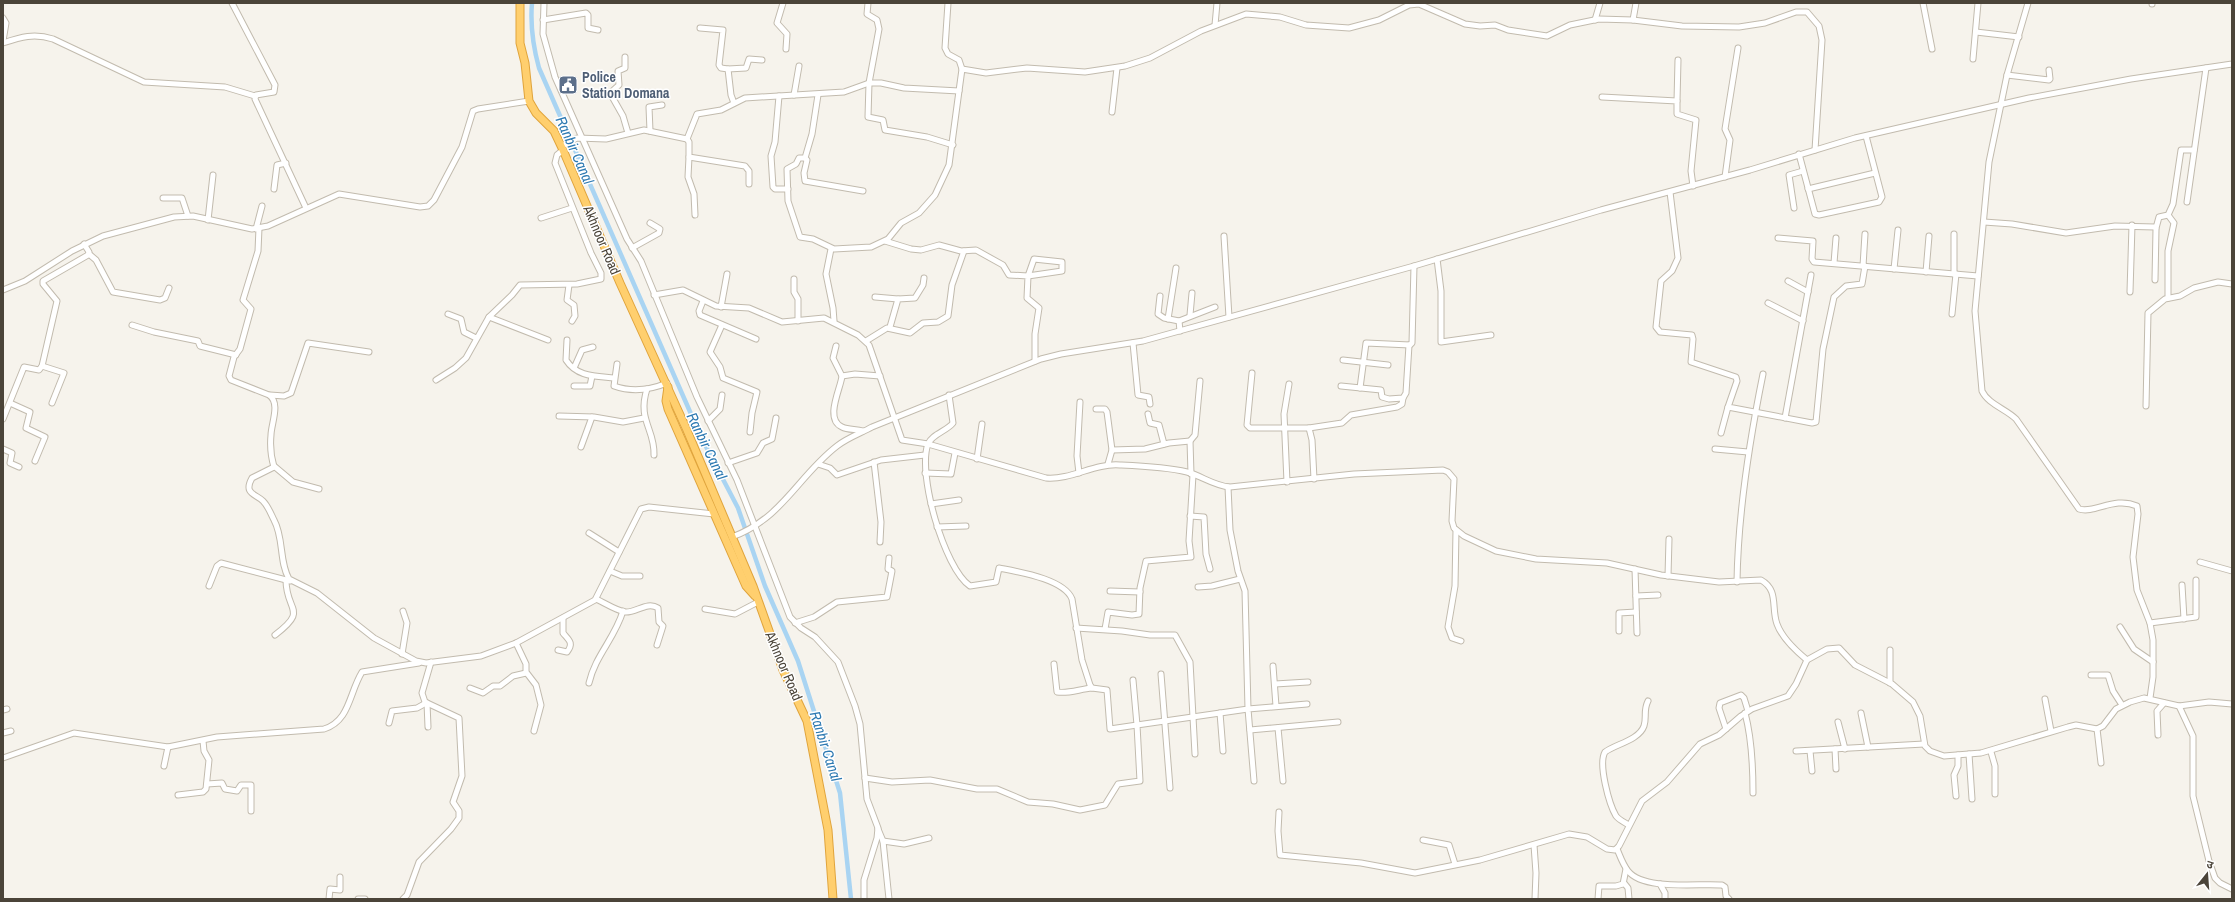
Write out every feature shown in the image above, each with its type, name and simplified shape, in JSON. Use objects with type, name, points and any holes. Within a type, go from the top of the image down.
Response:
[{"type":"highway","name":"Akhnoor Road","points":[[520,3],[520,43],[526,68],[529,101],[536,113],[554,131],[564,146],[620,283],[667,385],[732,538],[758,601],[783,670],[804,713],[828,830],[834,899]]},
{"type":"highway","name":"Akhnoor Road","points":[[667,385],[666,401],[668,410],[746,586],[758,601]]},
{"type":"street","points":[[3,18],[6,25],[3,42],[25,36],[39,35],[53,39],[144,82],[225,86],[255,96],[274,92],[275,85],[232,3]]},
{"type":"street","points":[[544,3],[543,34],[547,53],[555,77],[632,248],[641,261],[708,421],[737,480],[790,617],[795,623],[815,637],[838,662],[855,706],[860,724],[867,799],[883,841],[889,899]]},
{"type":"street","points":[[783,3],[777,23],[787,34],[786,49]]},
{"type":"street","points":[[868,3],[866,14],[877,20],[879,24],[869,83],[868,116],[883,120],[885,130],[928,137],[953,145]]},
{"type":"street","points":[[805,158],[799,158],[796,164],[788,167],[790,209],[799,236],[813,239],[831,249],[860,248],[885,240],[901,223],[918,213],[935,195],[949,165],[953,145],[962,69],[959,60],[948,54],[945,48],[948,3]]},
{"type":"street","points":[[1215,25],[1217,3]]},
{"type":"street","points":[[1595,20],[1600,3]]},
{"type":"street","points":[[1633,20],[1636,3]]},
{"type":"street","points":[[1923,3],[1932,49]]},
{"type":"street","points":[[1973,59],[1978,3]]},
{"type":"street","points":[[2028,3],[2007,75],[1989,162],[1975,311],[1979,373],[1983,394],[2016,419],[2079,509],[2087,509],[2112,503],[2137,506],[2138,514],[2133,558],[2136,590],[2150,623],[2153,662],[2150,698]]},
{"type":"street","points":[[962,69],[986,73],[1017,69],[1085,72],[1117,68],[1150,58],[1215,25],[1238,16],[1255,14],[1280,17],[1306,26],[1349,28],[1379,20],[1401,8],[1414,4],[1424,6],[1472,26],[1495,25],[1508,30],[1547,36],[1570,25],[1595,20],[1633,20],[1682,26],[1739,27],[1765,23],[1796,12],[1807,12],[1819,26],[1822,40],[1815,150]]},
{"type":"street","points":[[543,20],[586,13],[588,15],[588,28],[598,30]]},
{"type":"street","points":[[700,28],[722,30],[719,65],[721,68],[746,68],[748,59],[762,60]]},
{"type":"street","points":[[1976,32],[2018,37]]},
{"type":"street","points":[[1725,177],[1730,140],[1725,129],[1738,48]]},
{"type":"street","points":[[625,57],[625,68],[618,71],[619,85],[610,92],[623,116],[628,133]]},
{"type":"street","points":[[1678,60],[1677,114],[1696,120],[1692,171],[1693,186]]},
{"type":"street","points":[[732,538],[755,528],[778,508],[818,464],[838,445],[864,431],[894,418],[1035,361],[1061,354],[1133,343],[1180,331],[1414,266],[1725,177],[1799,154],[1866,136],[2001,104],[2131,79],[2232,64]]},
{"type":"street","points":[[794,95],[799,66]]},
{"type":"street","points":[[1112,112],[1117,68]]},
{"type":"street","points":[[2187,202],[2206,68]]},
{"type":"street","points":[[728,69],[731,95],[734,103]]},
{"type":"street","points":[[2007,75],[2049,80],[2049,70]]},
{"type":"street","points":[[695,215],[694,194],[688,177],[689,142],[687,139],[697,114],[721,110],[745,98],[818,95],[844,92],[869,83],[881,83],[900,88],[959,91]]},
{"type":"street","points":[[818,95],[812,134],[805,158],[807,160],[804,173],[805,181],[863,191]]},
{"type":"street","points":[[255,96],[254,99],[286,163],[306,208]]},
{"type":"street","points":[[779,96],[775,142],[771,156],[773,187],[775,189],[788,190]]},
{"type":"street","points":[[1602,97],[1677,100]]},
{"type":"street","points":[[3,290],[24,281],[84,244],[115,231],[174,217],[188,216],[233,227],[257,229],[333,195],[342,194],[412,206],[428,206],[434,200],[462,147],[473,111],[478,108],[529,101]]},
{"type":"street","points":[[650,131],[649,107],[662,106]]},
{"type":"street","points":[[436,380],[456,368],[466,358],[472,337],[489,317],[524,283],[568,289],[599,281],[602,277],[572,208],[555,163],[557,155],[564,146],[577,138],[606,139],[628,133],[650,131],[687,139]]},
{"type":"street","points":[[1799,154],[1816,215],[1879,202],[1882,197],[1866,136]]},
{"type":"street","points":[[2168,215],[2173,204],[2181,150],[2194,150]]},
{"type":"street","points":[[689,157],[746,166],[749,171],[749,184]]},
{"type":"street","points":[[274,189],[277,165],[286,163]]},
{"type":"street","points":[[1794,208],[1789,175],[1803,171]]},
{"type":"street","points":[[1808,189],[1875,173]]},
{"type":"street","points":[[208,220],[213,175]]},
{"type":"street","points":[[1670,192],[1678,258],[1672,271],[1661,281],[1656,327],[1660,332],[1692,335],[1691,362],[1737,378],[1720,433]]},
{"type":"street","points":[[163,198],[182,198],[188,216]]},
{"type":"street","points":[[262,206],[257,229],[258,251],[243,300],[251,307],[251,310],[240,349],[236,355],[230,379],[269,395],[284,396],[291,393],[308,343],[339,349],[369,352]]},
{"type":"street","points":[[540,218],[572,208]]},
{"type":"street","points":[[2155,280],[2156,228],[2159,217],[2168,215]]},
{"type":"street","points":[[2168,215],[2174,223],[2168,251],[2168,298]]},
{"type":"street","points":[[1984,222],[2012,224],[2060,232],[2132,226],[2156,228]]},
{"type":"street","points":[[632,248],[660,232],[660,229],[650,223]]},
{"type":"street","points":[[2130,292],[2132,226]]},
{"type":"street","points":[[1894,269],[1898,230]]},
{"type":"street","points":[[1728,407],[1812,423],[1817,420],[1823,349],[1834,297],[1846,286],[1862,284],[1865,234]]},
{"type":"street","points":[[1952,314],[1955,274],[1954,234]]},
{"type":"street","points":[[1224,236],[1229,317]]},
{"type":"street","points":[[1926,272],[1929,236]]},
{"type":"street","points":[[1778,238],[1813,241],[1812,261],[1978,276]]},
{"type":"street","points":[[1834,263],[1836,238]]},
{"type":"street","points":[[885,240],[911,249],[921,250],[939,245],[964,251],[976,250],[1003,266],[1009,275],[1028,276],[1062,272],[1063,263],[1034,259],[1028,276],[1027,298],[1039,308],[1035,334],[1035,361]]},
{"type":"street","points":[[84,244],[89,254],[96,260],[113,292],[160,300],[165,298],[169,288]]},
{"type":"street","points":[[831,249],[826,274],[834,321]]},
{"type":"street","points":[[866,340],[890,327],[910,333],[923,323],[938,322],[948,316],[952,285],[964,251]]},
{"type":"street","points":[[3,419],[24,367],[39,370],[42,366],[57,301],[43,281],[89,254]]},
{"type":"street","points":[[1437,259],[1441,291],[1441,342],[1491,335]]},
{"type":"street","points":[[1252,373],[1248,427],[1309,428],[1342,423],[1351,416],[1397,407],[1402,404],[1406,393],[1409,345],[1413,341],[1414,266]]},
{"type":"street","points":[[1168,319],[1176,268]]},
{"type":"street","points":[[721,307],[727,274]]},
{"type":"street","points":[[1785,418],[1811,275]]},
{"type":"street","points":[[875,296],[898,299],[915,298],[923,286],[924,278]]},
{"type":"street","points":[[794,279],[794,292],[798,299],[798,321]]},
{"type":"street","points":[[1788,281],[1808,292]]},
{"type":"street","points":[[2146,406],[2146,318],[2150,310],[2168,298],[2180,296],[2194,288],[2218,282],[2232,284]]},
{"type":"street","points":[[568,289],[567,301],[574,305],[575,316],[572,321]]},
{"type":"street","points":[[654,295],[682,290],[703,301],[721,307],[744,307],[782,322],[817,318],[834,321],[866,340],[902,440],[928,444],[1046,478],[1061,478],[1108,464],[1180,471],[1192,474],[1211,483],[1228,486],[1287,482],[1402,470],[1443,470],[1448,472],[1454,479],[1452,521],[1456,530],[1455,586],[1448,627],[1452,638],[1461,641]]},
{"type":"street","points":[[1190,315],[1192,293]]},
{"type":"street","points":[[1160,296],[1158,314],[1168,319],[1179,321],[1190,315],[1215,307]]},
{"type":"street","points":[[890,327],[898,299]]},
{"type":"street","points":[[703,301],[699,314],[756,339]]},
{"type":"street","points":[[1768,303],[1803,321]]},
{"type":"street","points":[[448,314],[461,319],[463,331],[472,337]]},
{"type":"street","points":[[489,317],[548,340]]},
{"type":"street","points":[[1179,321],[1180,331]]},
{"type":"street","points":[[132,325],[154,332],[198,341],[200,346],[236,355]]},
{"type":"street","points":[[722,325],[710,352],[720,367],[723,378],[757,392],[752,413],[750,432]]},
{"type":"street","points":[[567,340],[566,360],[574,368],[584,374],[614,378]]},
{"type":"street","points":[[1133,343],[1138,395],[1150,397],[1150,404]]},
{"type":"street","points":[[1360,388],[1366,343],[1409,345]]},
{"type":"street","points":[[836,346],[833,358],[842,376],[835,403],[836,422],[843,428],[864,431]]},
{"type":"street","points":[[574,368],[582,350],[593,347]]},
{"type":"street","points":[[1343,360],[1388,365]]},
{"type":"street","points":[[617,364],[613,385],[618,387],[647,389],[667,385]]},
{"type":"street","points":[[42,366],[64,373],[52,403]]},
{"type":"street","points":[[842,376],[855,374],[880,376]]},
{"type":"street","points":[[1737,582],[1738,528],[1748,452],[1763,374]]},
{"type":"street","points":[[574,386],[590,386],[592,376]]},
{"type":"street","points":[[1112,450],[1145,448],[1190,441],[1195,436],[1200,381]]},
{"type":"street","points":[[1287,482],[1284,414],[1289,384]]},
{"type":"street","points":[[1341,386],[1381,390],[1382,397],[1389,399],[1403,398]]},
{"type":"street","points":[[647,389],[644,399],[644,418],[652,438],[654,455]]},
{"type":"street","points":[[269,395],[273,399],[274,409],[271,434],[273,463],[293,482],[318,489]]},
{"type":"street","points":[[708,421],[720,409],[722,395]]},
{"type":"street","points":[[949,395],[953,423],[931,439],[928,444],[925,455],[925,473],[937,527],[950,559],[968,585],[996,582],[999,568],[1026,574],[1064,588],[1070,595],[1082,660],[1092,688]]},
{"type":"street","points":[[1079,472],[1077,456],[1080,402]]},
{"type":"street","points":[[10,403],[30,412],[26,427],[45,437],[35,461]]},
{"type":"street","points":[[1096,409],[1107,410],[1112,450],[1108,464]]},
{"type":"street","points":[[1148,414],[1150,423],[1158,424],[1164,444]]},
{"type":"street","points":[[559,416],[592,417],[623,422],[644,418]]},
{"type":"street","points":[[581,447],[592,417]]},
{"type":"street","points":[[728,463],[757,453],[763,443],[772,439],[776,418]]},
{"type":"street","points":[[977,459],[982,424]]},
{"type":"street","points":[[1309,428],[1312,440],[1314,479]]},
{"type":"street","points":[[1105,629],[1108,612],[1132,615],[1139,614],[1140,592],[1146,561],[1190,557],[1192,474],[1190,441]]},
{"type":"street","points":[[3,449],[12,453],[10,463],[18,467]]},
{"type":"street","points":[[1715,449],[1748,452]]},
{"type":"street","points":[[925,473],[951,474],[955,453]]},
{"type":"street","points":[[818,464],[830,468],[836,475],[874,462],[925,455]]},
{"type":"street","points":[[874,462],[881,522],[880,542]]},
{"type":"street","points":[[273,463],[252,478],[250,488],[253,496],[264,502],[275,522],[288,580],[294,616],[290,624],[275,635]]},
{"type":"street","points":[[1228,486],[1228,522],[1240,579],[1245,591],[1248,709],[1254,782]]},
{"type":"street","points":[[931,504],[959,500]]},
{"type":"street","points":[[3,758],[74,733],[168,747],[222,736],[314,731],[330,727],[335,725],[343,716],[362,672],[481,656],[516,643],[596,599],[638,514],[644,508],[650,507],[714,514]]},
{"type":"street","points":[[1190,516],[1204,517],[1206,554],[1210,570]]},
{"type":"street","points":[[937,527],[966,526]]},
{"type":"street","points":[[1456,530],[1485,547],[1507,554],[1536,559],[1607,562],[1668,576],[1737,582],[1755,579],[1770,586],[1774,597],[1777,624],[1797,652],[1807,660]]},
{"type":"street","points":[[589,533],[619,552]]},
{"type":"street","points":[[1668,539],[1668,576]]},
{"type":"street","points":[[795,623],[814,617],[837,602],[887,597],[892,571],[888,569],[889,558]]},
{"type":"street","points":[[2200,562],[2232,571]]},
{"type":"street","points":[[208,586],[217,566],[221,563],[288,580],[320,595],[374,638],[402,654],[422,663]]},
{"type":"street","points":[[1635,569],[1637,633]]},
{"type":"street","points":[[610,571],[622,576],[640,576]]},
{"type":"street","points":[[1198,587],[1212,586],[1240,579]]},
{"type":"street","points":[[2150,623],[2194,618],[2196,616],[2196,580]]},
{"type":"street","points":[[2182,585],[2184,619]]},
{"type":"street","points":[[1110,591],[1140,592]]},
{"type":"street","points":[[1636,596],[1658,595]]},
{"type":"street","points":[[596,599],[623,612],[652,605],[658,608],[659,622],[663,626],[657,645]]},
{"type":"street","points":[[705,609],[735,614],[758,601]]},
{"type":"street","points":[[402,654],[407,623],[403,612]]},
{"type":"street","points":[[589,683],[596,660],[616,630],[623,612]]},
{"type":"street","points":[[1619,631],[1619,613],[1636,612]]},
{"type":"street","points":[[558,650],[567,652],[571,644],[570,640],[563,632],[563,618]]},
{"type":"street","points":[[2120,627],[2134,649],[2153,662]]},
{"type":"street","points":[[1076,628],[1105,629],[1150,635],[1175,634],[1190,662],[1195,754]]},
{"type":"street","points":[[516,643],[526,664],[526,673],[536,685],[541,705],[534,731]]},
{"type":"street","points":[[1729,899],[1726,896],[1725,887],[1722,885],[1660,884],[1633,876],[1626,869],[1617,849],[1628,825],[1642,801],[1667,782],[1696,748],[1726,729],[1746,712],[1788,696],[1796,684],[1807,660],[1827,649],[1839,648],[1855,665],[1890,683],[1916,707],[1920,716],[1924,744],[1930,751],[1936,754],[1958,755],[1991,752],[2013,742],[2076,725],[2097,729],[2103,726],[2112,712],[2122,705],[2139,699],[2150,698],[2179,706],[2209,702],[2232,704]]},
{"type":"street","points":[[1890,650],[1890,683]]},
{"type":"street","points":[[428,727],[427,703],[422,694],[431,662]]},
{"type":"street","points":[[1054,664],[1057,692],[1068,692],[1078,689],[1092,688],[1107,690],[1110,729],[1248,709],[1307,704]]},
{"type":"street","points":[[1274,666],[1276,706]]},
{"type":"street","points":[[470,688],[483,693],[493,686],[499,686],[513,676],[526,673]]},
{"type":"street","points":[[1161,674],[1170,788]]},
{"type":"street","points":[[2091,675],[2108,675],[2113,691],[2122,705]]},
{"type":"street","points":[[865,778],[892,782],[930,780],[977,789],[997,789],[1028,802],[1053,804],[1080,810],[1088,810],[1105,805],[1118,784],[1140,781],[1133,680]]},
{"type":"street","points":[[1275,684],[1308,682]]},
{"type":"street","points":[[1726,729],[1719,708],[1720,703],[1741,695],[1744,698],[1750,731],[1753,768],[1753,793]]},
{"type":"street","points":[[2045,699],[2051,731]]},
{"type":"street","points":[[1628,825],[1615,814],[1602,769],[1602,759],[1605,752],[1640,732],[1645,723],[1644,708],[1648,701]]},
{"type":"street","points":[[2158,735],[2157,711],[2164,702]]},
{"type":"street","points":[[390,723],[392,711],[417,708],[427,703],[437,706],[459,718],[462,776],[453,802],[460,813],[451,829],[419,862],[407,895],[403,899]]},
{"type":"street","points":[[2179,706],[2193,736],[2193,796],[2209,861],[2215,878],[2220,883],[2232,889]]},
{"type":"street","points":[[1220,713],[1223,752]]},
{"type":"street","points":[[1861,713],[1868,748]]},
{"type":"street","points":[[1250,730],[1338,722]]},
{"type":"street","points":[[1838,722],[1845,749]]},
{"type":"street","points":[[1278,728],[1283,781]]},
{"type":"street","points":[[2097,729],[2101,763]]},
{"type":"street","points":[[3,733],[11,731]]},
{"type":"street","points":[[178,795],[204,791],[207,784],[209,760],[204,751],[202,741]]},
{"type":"street","points":[[1796,751],[1924,744]]},
{"type":"street","points":[[164,766],[168,747]]},
{"type":"street","points":[[1835,749],[1836,769]]},
{"type":"street","points":[[1810,751],[1812,771]]},
{"type":"street","points":[[1991,752],[1995,766],[1995,794]]},
{"type":"street","points":[[1969,754],[1972,799]]},
{"type":"street","points":[[1956,796],[1954,775],[1958,766],[1958,755]]},
{"type":"street","points":[[207,784],[222,783],[225,790],[237,791],[241,785],[251,785],[251,811]]},
{"type":"street","points":[[1279,812],[1279,853],[1283,856],[1360,863],[1401,872],[1415,873],[1480,860],[1568,834],[1587,836],[1611,850],[1617,849]]},
{"type":"street","points":[[864,899],[864,880],[877,838],[878,828]]},
{"type":"street","points":[[883,841],[904,844],[929,838]]},
{"type":"street","points":[[1423,840],[1449,845],[1455,864]]},
{"type":"street","points":[[1534,845],[1536,874],[1534,899]]},
{"type":"street","points":[[1626,869],[1624,883],[1628,888],[1629,899]]},
{"type":"street","points":[[329,899],[330,889],[340,890],[340,877]]},
{"type":"street","points":[[1598,899],[1599,886],[1616,886],[1624,883]]},
{"type":"street","points":[[1660,884],[1665,893],[1665,899]]},
{"type":"street","points":[[358,899],[365,899]]},
{"type":"waterway","name":"Ranbir Canal","points":[[532,3],[532,36],[539,68],[702,439],[738,508],[765,586],[798,661],[840,793],[851,899]]},
{"type":"place","name":"Police Station Domana","points":[[568,85]]}]
